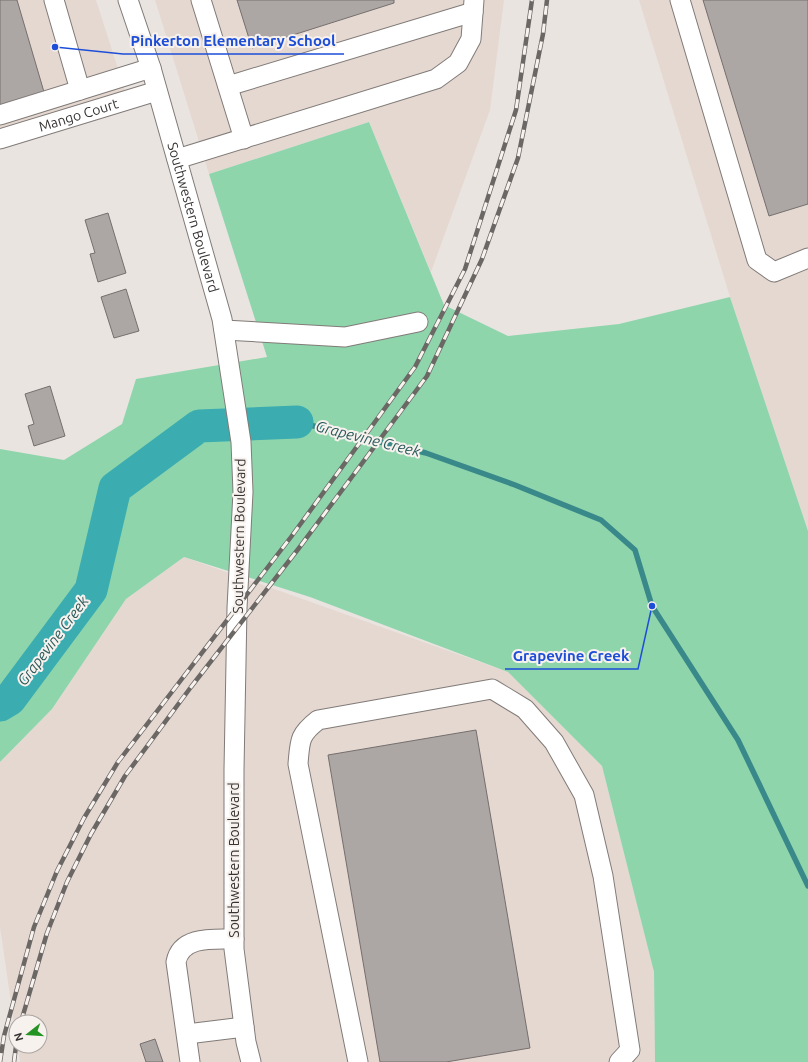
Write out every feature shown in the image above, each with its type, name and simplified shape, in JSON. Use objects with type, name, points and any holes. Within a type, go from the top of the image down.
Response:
[{"type":"street","points":[[54,0],[80,90]]},
{"type":"street","name":"Southwestern Boulevard","points":[[128,0],[151,68],[224,330],[241,442],[243,492],[237,608],[234,770],[234,938],[244,1027],[251,1062]]},
{"type":"street","points":[[202,0],[244,139]]},
{"type":"street","points":[[680,0],[757,260],[774,272],[808,258]]},
{"type":"street","points":[[177,159],[436,79],[458,63],[471,39],[474,6],[228,86]]},
{"type":"street","points":[[0,115],[151,68]]},
{"type":"street","name":"Mango Court","points":[[0,139],[157,91]]},
{"type":"street","points":[[224,330],[345,337],[418,322]]},
{"type":"street","points":[[358,1062],[298,764],[300,741],[305,730],[318,720],[492,689],[525,709],[554,742],[584,795],[603,876],[630,1050],[619,1062]]},
{"type":"street","points":[[190,1062],[176,962],[178,954],[193,942],[234,938]]},
{"type":"street","points":[[187,1034],[244,1027]]},
{"type":"shaded area","points":[[0,0],[96,0],[126,94],[0,130]]},
{"type":"shaded area","points":[[155,0],[504,0],[490,110],[431,272],[369,122],[209,174]]},
{"type":"shaded area","points":[[639,0],[808,0],[808,531],[730,297]]},
{"type":"shaded area","points":[[184,557],[508,672],[602,766],[654,972],[655,1062],[20,1062],[18,1054],[48,1054],[48,1014],[13,1014],[0,927],[0,762],[52,709],[126,599]]},
{"type":"green space","points":[[369,122],[444,305],[508,336],[619,324],[730,297],[808,531],[808,1062],[655,1062],[654,972],[602,766],[508,672],[310,597],[184,557],[126,599],[52,709],[0,762],[0,449],[64,460],[122,424],[136,379],[267,357],[209,174]]},
{"type":"building","points":[[0,0],[17,0],[44,92],[0,106]]},
{"type":"building","points":[[237,0],[394,0],[394,3],[252,48]]},
{"type":"building","points":[[703,0],[808,0],[808,204],[769,216]]},
{"type":"building","points":[[108,213],[126,273],[98,282],[90,254],[95,253],[85,220]]},
{"type":"building","points":[[126,289],[139,331],[114,338],[101,297]]},
{"type":"building","points":[[50,386],[65,436],[34,446],[28,426],[34,424],[25,394]]},
{"type":"building","points":[[476,730],[530,1048],[446,1062],[380,1062],[328,755]]},
{"type":"building","points":[[155,1039],[163,1062],[146,1062],[140,1044]]},
{"type":"waterway","name":"Grapevine Creek","points":[[297,422],[426,453],[515,485],[601,520],[635,550],[652,606],[738,740],[808,886]]},
{"type":"waterway","name":"Grapevine Creek","points":[[0,705],[10,699],[91,590],[115,488],[199,426],[297,422]]},
{"type":"railway","points":[[0,1062],[4,1036],[34,927],[57,871],[84,818],[118,762],[291,537],[415,367],[465,269],[516,110],[532,0]]},
{"type":"railway","points":[[23,1014],[47,933],[67,882],[91,834],[125,776],[191,687],[299,548],[427,376],[482,259],[518,158],[543,34],[547,0]]},
{"type":"railway","points":[[14,1062],[15,1054]]},
{"type":"place","name":"Pinkerton Elementary School","points":[[55,47]]},
{"type":"place","name":"Grapevine Creek","points":[[652,606]]}]
